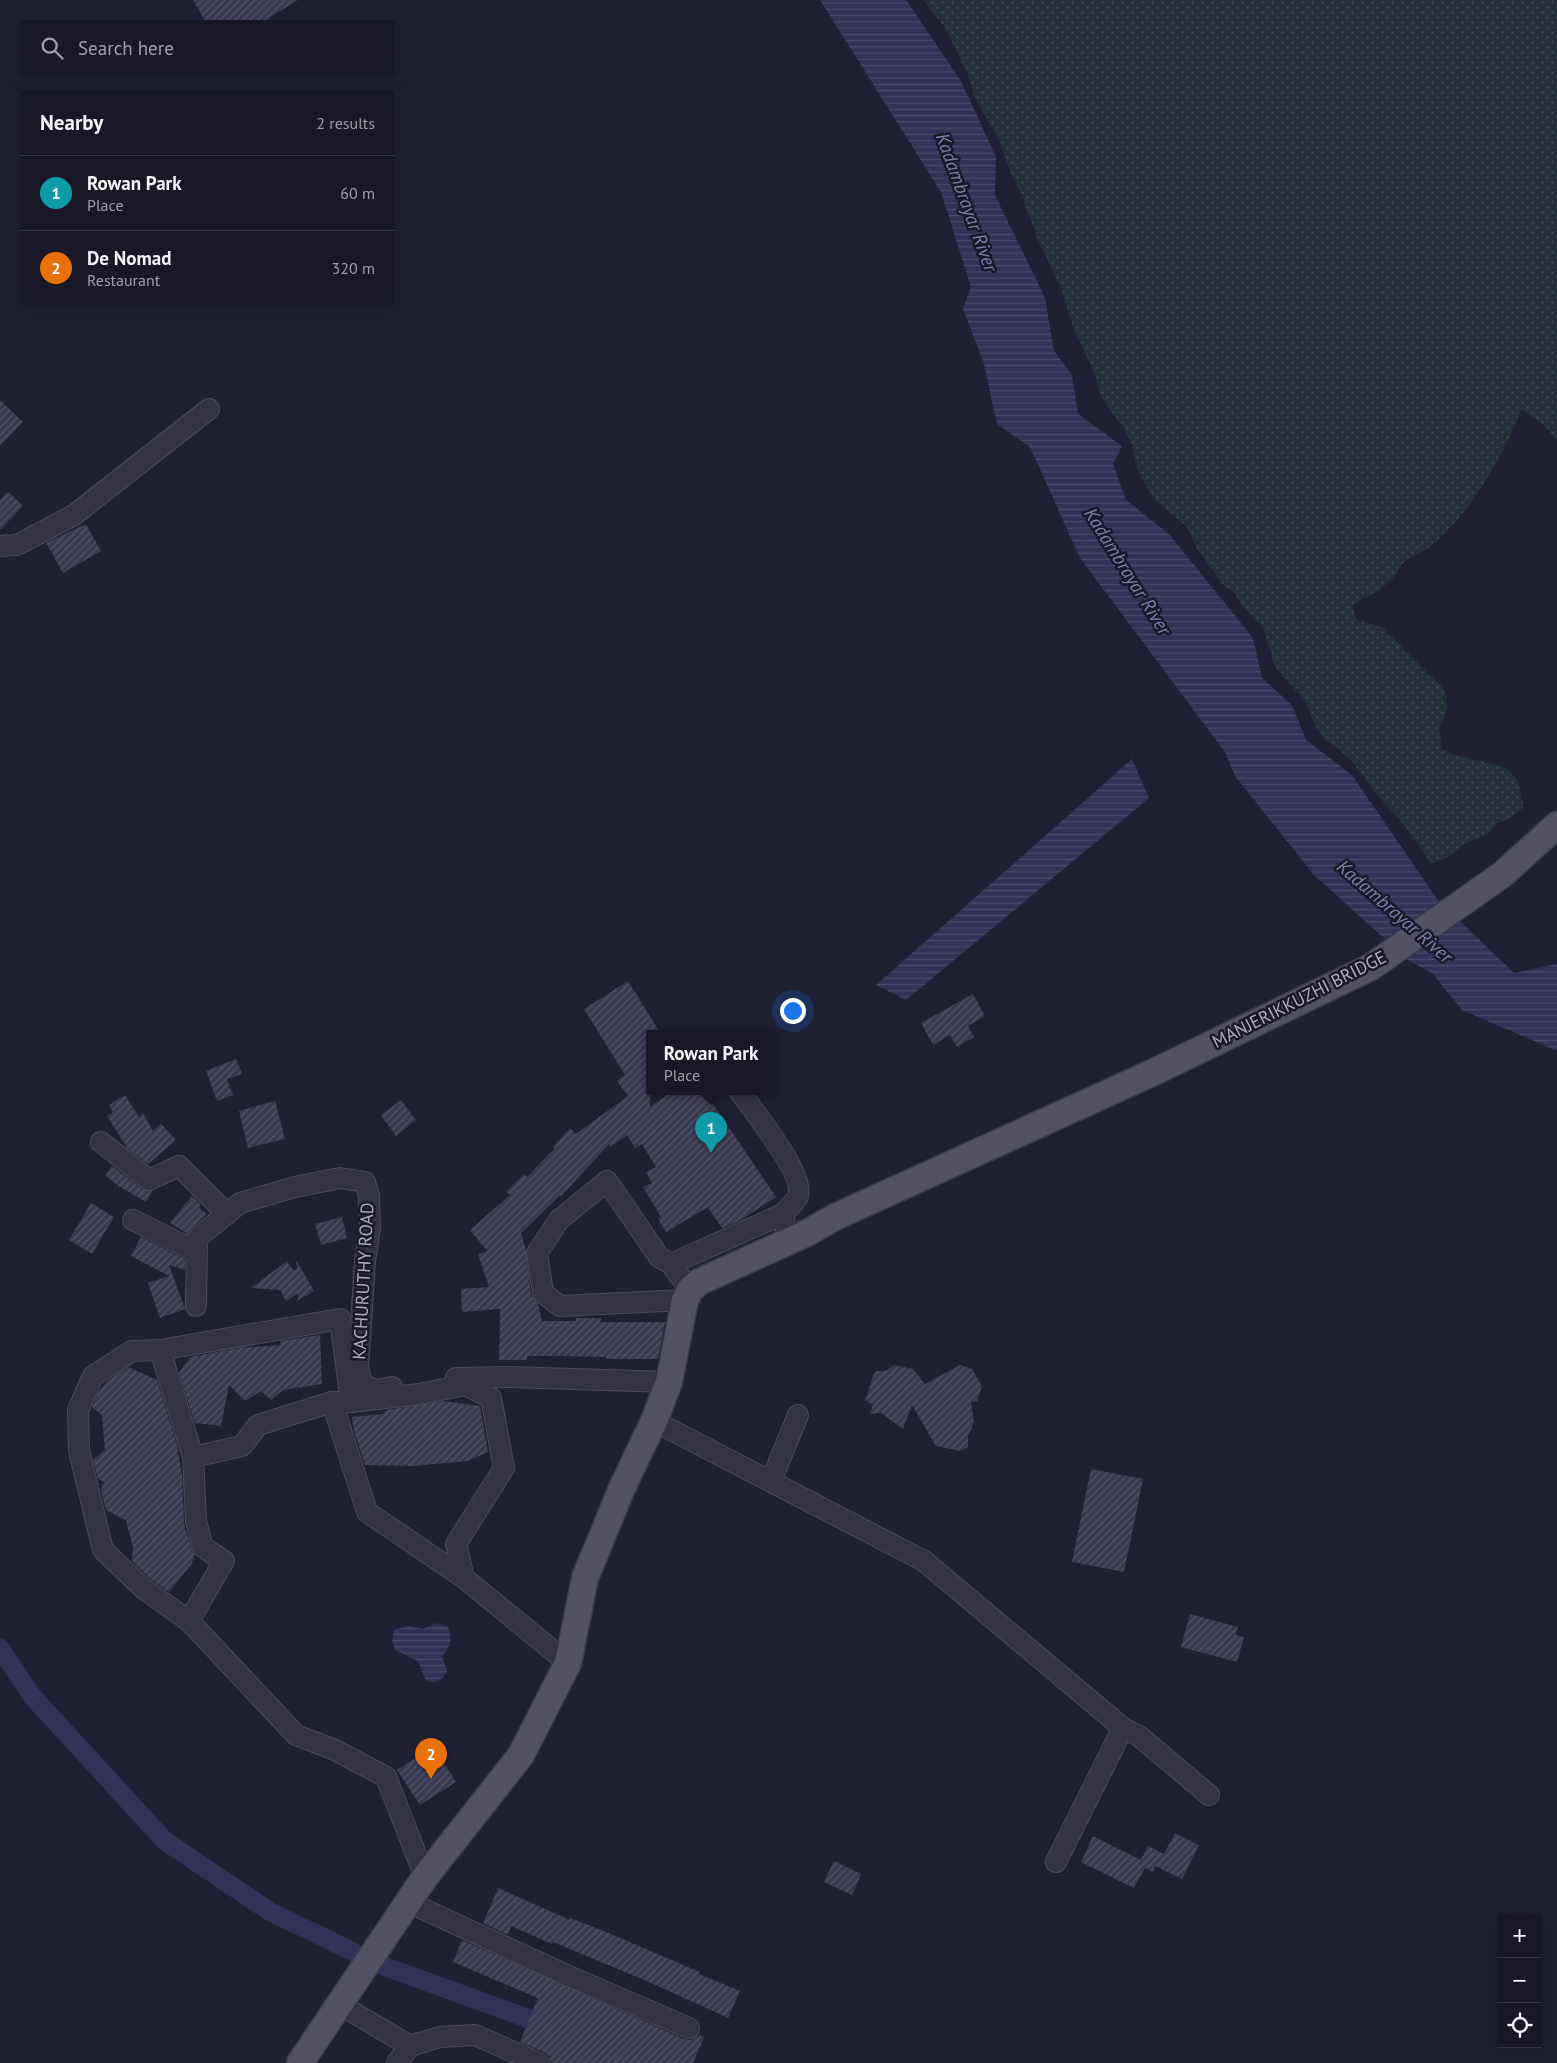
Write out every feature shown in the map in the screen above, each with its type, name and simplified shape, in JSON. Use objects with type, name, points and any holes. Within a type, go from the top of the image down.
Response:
[{"type":"main road","name":"MANJERIKKUZHI BRIDGE","points":[[688,1295],[699,1282],[835,1217],[1154,1072],[1371,967],[1503,874],[1557,825]]},
{"type":"main road","points":[[300,2063],[425,1877],[521,1754],[568,1663],[585,1578],[622,1488],[654,1421],[668,1382],[688,1295]]},
{"type":"street","points":[[0,546],[17,545],[74,515],[209,409]]},
{"type":"street","points":[[671,1264],[783,1214],[798,1197],[799,1186],[792,1167],[742,1095]]},
{"type":"street","points":[[101,1142],[149,1180],[179,1166],[227,1214]]},
{"type":"street","name":"KACHURUTHY ROAD","points":[[196,1306],[197,1238],[240,1203],[295,1187],[340,1178],[365,1182],[369,1196],[370,1228],[365,1262],[358,1367],[362,1385],[377,1390],[453,1378],[509,1377],[668,1382]]},
{"type":"street","points":[[607,1181],[659,1257],[671,1264],[688,1295],[560,1306],[543,1293],[537,1253],[559,1220],[607,1181]]},
{"type":"street","points":[[783,1214],[788,1241]]},
{"type":"street","points":[[133,1220],[197,1252]]},
{"type":"street","points":[[425,1877],[386,1777],[335,1750],[296,1735],[189,1621],[144,1589],[104,1550],[79,1451],[78,1410],[93,1376],[132,1350],[160,1350],[340,1320],[341,1402],[366,1512],[464,1578],[568,1663]]},
{"type":"street","points":[[160,1350],[193,1457],[196,1521],[204,1547],[224,1561],[189,1621]]},
{"type":"street","points":[[193,1457],[242,1446],[258,1425],[341,1402],[419,1394],[465,1384],[491,1398],[504,1468],[456,1544],[464,1578]]},
{"type":"street","points":[[771,1481],[798,1415]]},
{"type":"street","points":[[654,1421],[924,1561],[1124,1728],[1139,1736],[1209,1795]]},
{"type":"street","points":[[1056,1862],[1124,1728]]},
{"type":"street","points":[[408,1902],[562,1973],[689,2028]]},
{"type":"street","points":[[339,2004],[410,2046]]},
{"type":"street","points":[[397,2063],[410,2046],[440,2037],[475,2035],[539,2063]]},
{"type":"shaded area","points":[[923,0],[1557,0],[1557,441],[1543,424],[1521,409],[1515,426],[1496,463],[1460,517],[1433,544],[1404,562],[1389,583],[1352,605],[1357,620],[1382,627],[1446,691],[1447,707],[1445,718],[1439,728],[1442,749],[1456,755],[1496,765],[1507,770],[1515,778],[1521,790],[1523,808],[1512,817],[1497,824],[1487,834],[1464,844],[1443,860],[1431,863],[1401,821],[1378,796],[1352,761],[1324,739],[1316,728],[1305,700],[1275,666],[1263,628],[1241,604],[1234,592],[1224,586],[1199,552],[1187,527],[1154,499],[1140,475],[1135,461],[1133,446],[1123,427],[1101,397],[1094,372],[1074,330],[1061,288],[1038,240],[1023,197],[1012,176],[998,138],[974,96],[968,74],[944,26]]},
{"type":"water","name":"Kadambrayar River","points":[[820,0],[906,0],[961,81],[996,157],[995,195],[1045,298],[1054,351],[1072,375],[1078,414],[1122,446],[1113,464],[1126,500],[1170,535],[1253,638],[1262,678],[1292,705],[1306,740],[1352,775],[1437,899],[1514,973],[1557,964],[1557,1051],[1462,1010],[1433,974],[1408,960],[1314,875],[1235,776],[1225,752],[1080,558],[1030,447],[997,424],[984,364],[963,309],[971,287],[941,192]]},
{"type":"water","points":[[1132,759],[1149,798],[906,1000],[876,985]]},
{"type":"water","points":[[437,1623],[448,1627],[450,1631],[450,1642],[442,1657],[447,1671],[439,1681],[430,1682],[426,1681],[418,1661],[395,1650],[392,1641],[394,1630],[409,1626],[423,1629]]},
{"type":"building","points":[[193,0],[298,0],[266,20],[204,20]]},
{"type":"building","points":[[0,400],[23,422],[0,446]]},
{"type":"building","points":[[8,492],[23,506],[0,530],[0,500]]},
{"type":"building","points":[[86,524],[101,551],[63,573],[46,543]]},
{"type":"building","points":[[628,981],[659,1030],[646,1030],[646,1095],[650,1095],[650,1107],[667,1095],[707,1095],[776,1197],[739,1221],[722,1228],[708,1207],[666,1232],[658,1219],[661,1217],[643,1187],[652,1183],[646,1172],[656,1167],[642,1144],[635,1148],[627,1135],[611,1147],[609,1144],[561,1196],[521,1233],[526,1250],[531,1295],[538,1304],[542,1321],[576,1321],[576,1318],[601,1318],[600,1322],[665,1322],[658,1359],[527,1356],[527,1360],[499,1360],[500,1309],[462,1312],[461,1289],[489,1287],[478,1254],[487,1251],[470,1230],[510,1195],[506,1192],[524,1174],[527,1177],[555,1148],[553,1147],[570,1128],[576,1134],[628,1096],[617,1081],[625,1075],[584,1009]]},
{"type":"building","points":[[973,994],[985,1016],[968,1026],[974,1037],[957,1047],[950,1035],[933,1045],[921,1023]]},
{"type":"building","points":[[236,1059],[242,1074],[227,1079],[233,1095],[217,1101],[206,1071]]},
{"type":"building","points":[[125,1095],[139,1117],[143,1113],[153,1131],[161,1124],[176,1140],[148,1164],[128,1149],[107,1116],[113,1112],[109,1105]]},
{"type":"building","points":[[401,1100],[416,1120],[396,1136],[381,1115]]},
{"type":"building","points":[[275,1101],[285,1139],[248,1148],[239,1111]]},
{"type":"building","points":[[112,1166],[142,1189],[152,1191],[146,1202],[120,1187],[105,1175]]},
{"type":"building","points":[[192,1196],[201,1205],[199,1208],[207,1214],[186,1233],[170,1223]]},
{"type":"building","points":[[91,1203],[114,1217],[92,1254],[69,1240]]},
{"type":"building","points":[[342,1217],[347,1238],[321,1245],[315,1224]]},
{"type":"building","points":[[141,1237],[185,1259],[185,1270],[169,1265],[185,1309],[160,1318],[148,1283],[169,1276],[131,1256]]},
{"type":"building","points":[[296,1260],[314,1291],[298,1300],[298,1293],[286,1301],[280,1290],[251,1288],[287,1261],[293,1270],[297,1269]]},
{"type":"building","points":[[320,1335],[322,1384],[283,1390],[271,1400],[261,1391],[245,1401],[229,1385],[221,1426],[195,1423],[179,1373],[190,1357],[239,1348],[280,1345],[280,1341]]},
{"type":"building","points":[[894,1365],[913,1369],[925,1384],[960,1365],[972,1369],[982,1386],[977,1401],[971,1402],[974,1422],[968,1436],[968,1447],[960,1451],[936,1446],[912,1405],[903,1429],[881,1413],[870,1414],[873,1404],[865,1401],[875,1371],[886,1371]]},
{"type":"building","points":[[128,1367],[157,1380],[177,1445],[182,1476],[184,1524],[195,1555],[191,1565],[169,1592],[152,1580],[132,1561],[133,1548],[126,1520],[106,1510],[101,1490],[104,1482],[98,1479],[93,1460],[105,1450],[102,1415],[92,1407],[99,1391],[107,1381]]},
{"type":"building","points":[[444,1401],[480,1406],[488,1452],[468,1461],[412,1466],[365,1465],[354,1431],[352,1417],[384,1414],[386,1410]]},
{"type":"building","points":[[1091,1469],[1143,1479],[1124,1572],[1072,1562]]},
{"type":"building","points":[[1190,1614],[1238,1627],[1236,1635],[1244,1637],[1237,1662],[1181,1647]]},
{"type":"building","points":[[433,1746],[456,1782],[420,1805],[397,1770]]},
{"type":"building","points":[[1175,1833],[1199,1845],[1182,1879],[1155,1866],[1153,1872],[1145,1868],[1134,1888],[1081,1862],[1093,1836],[1141,1860],[1148,1846],[1164,1854]]},
{"type":"building","points":[[834,1861],[861,1874],[852,1895],[824,1882]]},
{"type":"building","points":[[498,1888],[570,1920],[570,1918],[606,1932],[700,1972],[699,1974],[740,1991],[728,2018],[656,1985],[553,1942],[552,1944],[511,1926],[508,1935],[483,1923]]},
{"type":"building","points":[[462,1940],[684,2039],[691,2040],[698,2035],[704,2037],[693,2063],[551,2063],[549,2056],[544,2052],[520,2042],[538,1998],[453,1962]]},
{"type":"waterway","points":[[0,1648],[32,1696],[165,1841],[269,1911],[378,1964],[552,2027]]},
{"type":"place","name":"Rowan Park","points":[[711,1153]]},
{"type":"place","name":"De Nomad","points":[[431,1779]]}]
